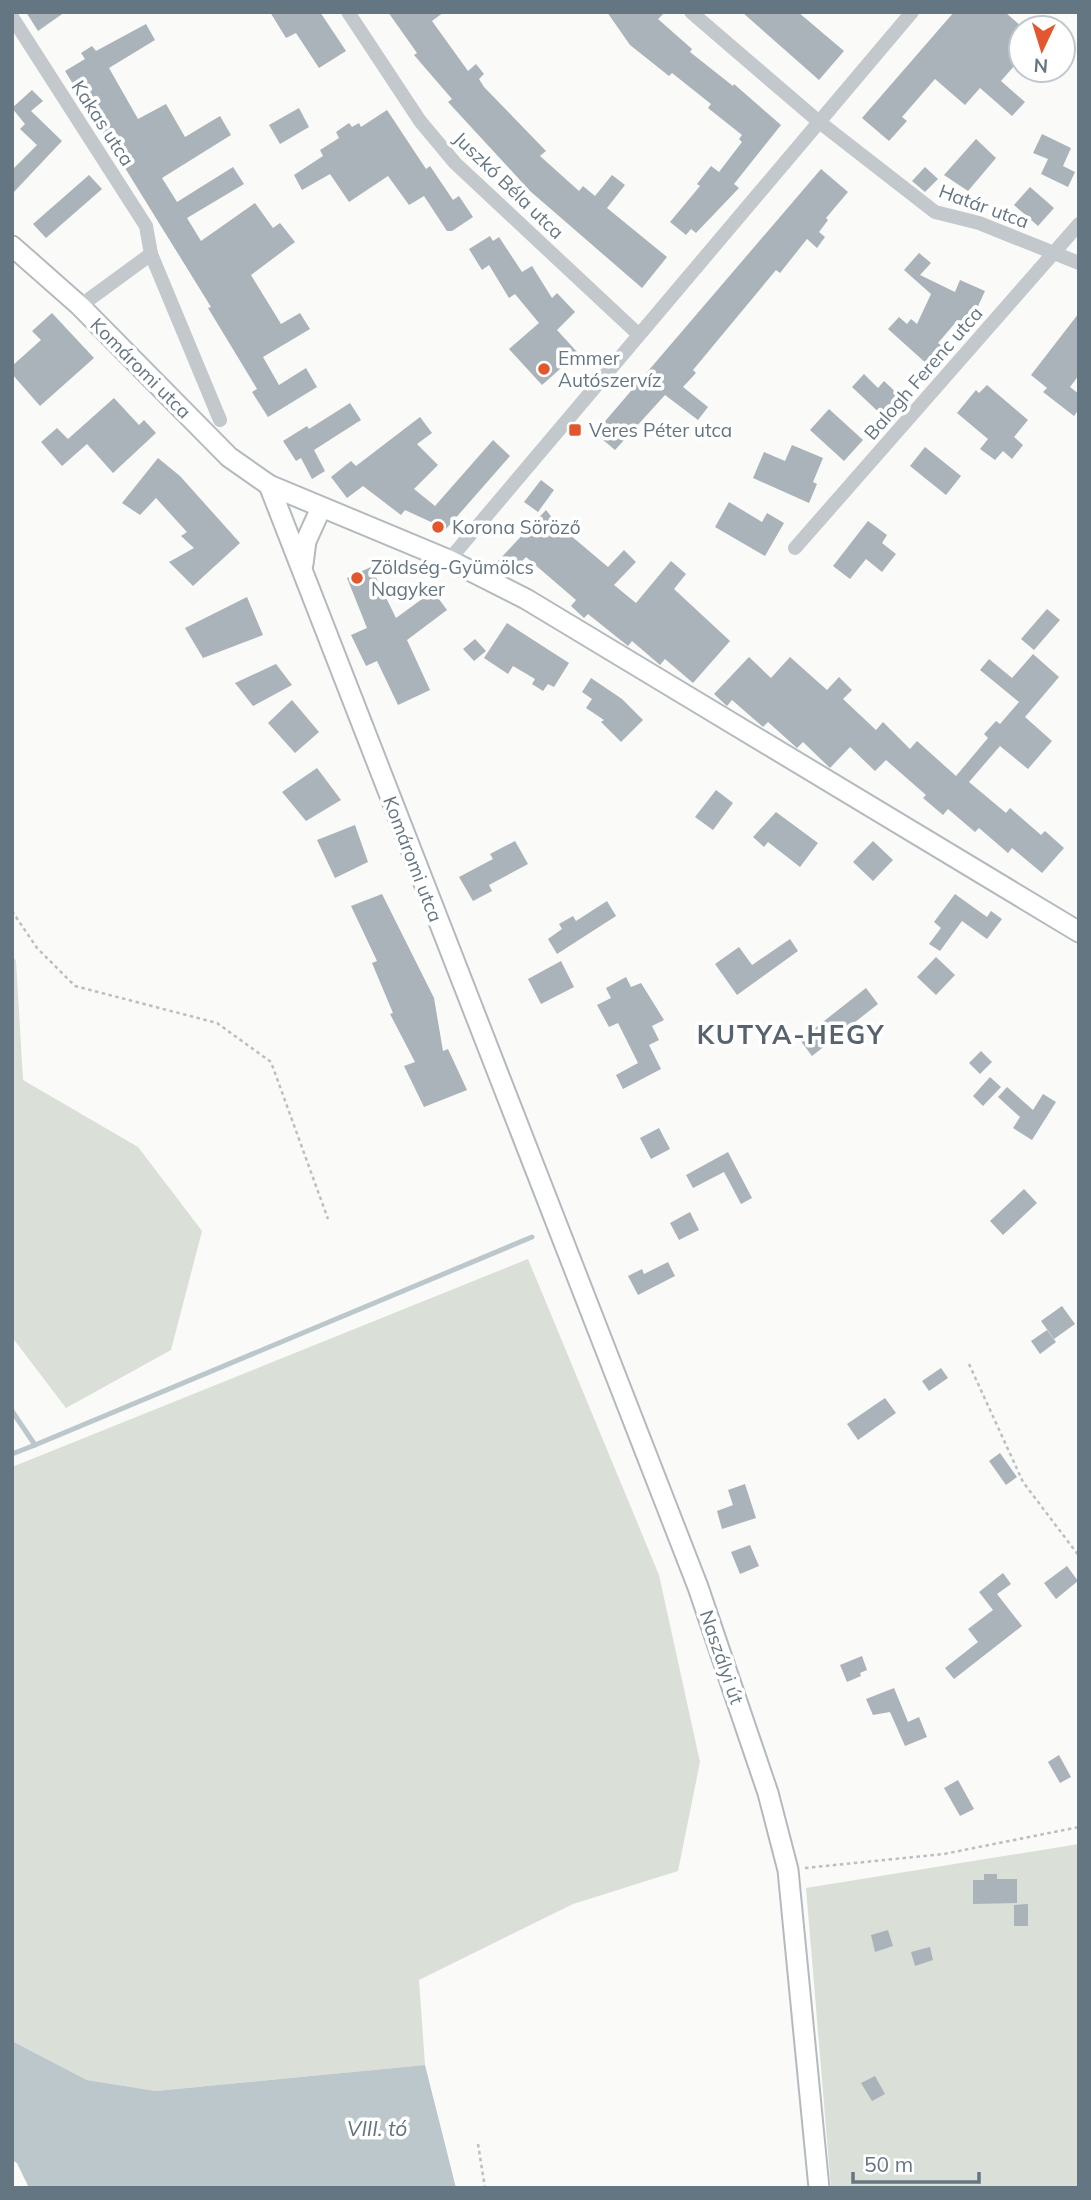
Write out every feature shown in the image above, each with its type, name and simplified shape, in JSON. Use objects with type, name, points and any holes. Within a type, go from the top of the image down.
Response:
[{"type":"main road","name":"Komáromi utca","points":[[12,246],[80,306],[229,457],[269,485],[303,565],[405,840],[526,1152]]},
{"type":"main road","points":[[269,485],[449,560],[526,599],[1079,932]]},
{"type":"main road","points":[[303,565],[306,541],[321,508]]},
{"type":"main road","name":"Naszályi út","points":[[526,1152],[698,1587],[768,1793],[788,1870],[819,2188]]},
{"type":"street","name":"Juszkó Béla utca","points":[[348,12],[420,121],[455,163],[638,334]]},
{"type":"street","name":"Határ utca","points":[[691,12],[818,121],[935,212],[979,223],[1079,263]]},
{"type":"street","points":[[449,560],[912,12]]},
{"type":"street","name":"Kakas utca","points":[[12,17],[146,226],[151,254],[219,420]]},
{"type":"street","name":"Balogh Ferenc utca","points":[[795,548],[1079,224]]},
{"type":"street","points":[[80,306],[151,254]]},
{"type":"path","points":[[12,911],[37,948],[75,986],[217,1023],[271,1062],[328,1219]]},
{"type":"path","points":[[969,1364],[1023,1482],[1079,1556]]},
{"type":"path","points":[[788,1870],[944,1854],[1079,1827]]},
{"type":"path","points":[[478,2144],[485,2188]]},
{"type":"shaded area","points":[[12,955],[16,961],[23,1080],[138,1147],[202,1231],[171,1350],[66,1408],[12,1337]]},
{"type":"shaded area","points":[[528,1259],[659,1575],[700,1762],[678,1871],[573,1904],[419,1980],[425,2065],[156,2091],[87,2080],[12,2041],[12,1467]]},
{"type":"shaded area","points":[[1079,1844],[1079,2188],[831,2188],[806,1888]]},
{"type":"water","name":"VIII. tó","points":[[12,2041],[87,2080],[156,2091],[425,2065],[456,2188],[29,2188],[17,2163],[12,2160]]},
{"type":"building","points":[[26,12],[65,12],[38,31]]},
{"type":"building","points":[[270,12],[320,12],[346,51],[319,68],[296,33],[286,38]]},
{"type":"building","points":[[388,12],[444,12],[432,21],[468,71],[476,64],[484,74],[479,79],[484,87],[546,151],[540,156],[579,191],[583,186],[595,196],[612,175],[625,185],[607,208],[667,257],[642,288],[530,191],[448,102],[452,99],[414,55],[417,53]]},
{"type":"building","points":[[607,12],[665,12],[658,19],[692,49],[690,52],[733,86],[734,84],[781,125],[734,184],[739,188],[696,233],[691,229],[686,235],[670,222],[700,186],[697,184],[711,166],[719,172],[742,142],[739,139],[742,135],[708,108],[711,104],[630,45]]},
{"type":"building","points":[[742,12],[798,12],[844,51],[819,80]]},
{"type":"building","points":[[954,12],[1007,14],[1007,74],[1001,81],[1025,102],[1012,116],[980,88],[965,105],[935,79],[902,117],[907,121],[889,141],[862,118]]},
{"type":"building","points":[[146,24],[155,40],[109,68],[138,119],[166,104],[185,137],[220,116],[231,135],[162,178],[177,202],[233,167],[244,184],[187,218],[201,241],[255,203],[273,228],[280,223],[295,242],[251,275],[281,324],[300,313],[310,329],[263,357],[279,385],[306,368],[317,387],[268,417],[252,392],[257,389],[208,308],[211,307],[65,71],[85,59],[81,53],[92,46],[96,51]]},
{"type":"building","points":[[32,90],[43,101],[31,111],[62,141],[12,194],[12,170],[37,145],[20,129],[25,124],[12,108]]},
{"type":"building","points":[[299,108],[309,127],[280,144],[269,125]]},
{"type":"building","points":[[387,110],[426,169],[430,166],[453,200],[459,196],[473,217],[452,231],[447,231],[424,196],[409,205],[388,176],[349,202],[330,174],[302,190],[294,175],[323,156],[320,150],[339,138],[336,132],[349,123],[352,127],[359,123],[361,127]]},
{"type":"building","points":[[1042,134],[1071,148],[1063,166],[1075,172],[1068,187],[1041,174],[1048,159],[1033,153]]},
{"type":"building","points":[[976,139],[996,158],[968,191],[944,175]]},
{"type":"building","points":[[925,167],[938,179],[925,192],[912,181]]},
{"type":"building","points":[[821,169],[848,192],[826,218],[828,220],[819,232],[825,237],[817,248],[807,239],[780,273],[776,270],[693,370],[696,373],[683,387],[708,407],[698,420],[665,395],[615,450],[595,433]]},
{"type":"building","points":[[89,175],[102,189],[46,238],[33,224]]},
{"type":"building","points":[[1030,187],[1054,208],[1038,226],[1014,205]]},
{"type":"building","points":[[490,236],[493,241],[499,237],[522,272],[532,266],[552,298],[557,293],[575,312],[557,330],[578,353],[542,385],[509,349],[539,323],[515,294],[509,298],[489,265],[482,270],[469,249]]},
{"type":"building","points":[[919,253],[931,263],[920,275],[955,292],[960,280],[985,291],[968,328],[956,322],[938,343],[943,347],[927,364],[888,329],[899,317],[907,324],[911,319],[917,324],[931,294],[904,270]]},
{"type":"building","points":[[52,313],[94,358],[40,406],[12,374],[12,366],[41,340],[32,331]]},
{"type":"building","points":[[1079,313],[1079,375],[1070,387],[1079,394],[1079,409],[1074,416],[1043,392],[1047,388],[1031,375]]},
{"type":"building","points":[[864,374],[878,388],[884,381],[905,401],[887,420],[852,387]]},
{"type":"building","points":[[987,385],[1028,420],[1014,437],[1023,445],[1012,459],[1003,451],[995,460],[980,449],[988,439],[957,413],[976,390],[979,393]]},
{"type":"building","points":[[114,398],[139,425],[144,420],[156,433],[113,473],[87,444],[62,466],[41,442],[57,428],[68,439]]},
{"type":"building","points":[[350,403],[361,420],[314,450],[325,471],[312,479],[301,458],[296,461],[283,441],[307,426],[309,429]]},
{"type":"building","points":[[829,409],[863,440],[844,461],[810,430]]},
{"type":"building","points":[[420,417],[432,433],[417,444],[438,465],[414,489],[435,506],[493,440],[510,456],[446,529],[405,510],[401,515],[363,486],[347,498],[331,477],[351,461],[356,466]]},
{"type":"building","points":[[792,445],[823,458],[813,482],[817,484],[809,503],[753,478],[764,452],[785,461]]},
{"type":"building","points":[[925,447],[961,476],[946,495],[910,466]]},
{"type":"building","points":[[158,458],[180,476],[240,543],[193,586],[169,562],[194,548],[181,536],[187,532],[156,498],[140,515],[122,503]]},
{"type":"building","points":[[541,480],[554,490],[538,512],[524,502]]},
{"type":"building","points":[[729,502],[762,522],[767,513],[784,523],[765,556],[715,527]]},
{"type":"building","points":[[546,510],[557,524],[608,567],[624,550],[636,562],[614,585],[636,603],[671,561],[686,574],[674,589],[730,641],[693,683],[665,659],[660,665],[632,641],[628,646],[588,614],[584,618],[571,606],[576,600],[526,557],[510,574],[497,562]]},
{"type":"building","points":[[868,521],[887,535],[882,543],[896,554],[882,572],[866,559],[850,579],[833,566]]},
{"type":"building","points":[[371,567],[396,618],[433,591],[447,610],[407,640],[430,690],[398,705],[377,661],[366,666],[351,635],[367,628],[347,578]]},
{"type":"building","points":[[247,597],[263,635],[203,658],[185,628]]},
{"type":"building","points":[[1047,609],[1060,620],[1034,650],[1021,639]]},
{"type":"building","points":[[507,623],[569,663],[554,687],[548,684],[543,691],[532,684],[535,679],[513,666],[508,674],[484,658]]},
{"type":"building","points":[[475,639],[486,651],[474,661],[463,649]]},
{"type":"building","points":[[1033,654],[1059,677],[1025,717],[1052,741],[1028,769],[1000,746],[969,782],[1006,813],[1010,808],[1041,835],[1045,831],[1064,848],[1042,873],[1012,848],[1008,853],[979,828],[975,832],[948,809],[943,815],[923,798],[926,795],[886,760],[875,771],[850,747],[830,768],[803,742],[797,748],[768,722],[763,727],[732,700],[727,706],[714,694],[749,657],[771,678],[790,657],[827,690],[839,677],[852,690],[843,699],[876,730],[883,722],[910,749],[917,741],[956,776],[988,738],[984,734],[996,721],[1000,724],[1019,702],[980,670],[989,659],[1012,678]]},
{"type":"building","points":[[276,664],[292,685],[253,706],[235,683]]},
{"type":"building","points":[[591,678],[622,699],[643,720],[621,742],[601,722],[604,720],[586,708],[592,699],[582,692]]},
{"type":"building","points":[[292,700],[319,732],[295,753],[268,723]]},
{"type":"building","points":[[317,768],[341,800],[306,821],[282,792]]},
{"type":"building","points":[[716,790],[733,803],[713,830],[695,817]]},
{"type":"building","points":[[776,812],[818,843],[800,867],[768,842],[764,847],[753,837]]},
{"type":"building","points":[[355,825],[368,862],[335,878],[317,840]]},
{"type":"building","points":[[515,841],[528,864],[489,885],[492,891],[473,901],[459,877],[493,859],[490,854]]},
{"type":"building","points":[[873,841],[893,860],[873,881],[853,862]]},
{"type":"building","points":[[382,894],[434,998],[443,1051],[448,1049],[467,1090],[424,1107],[404,1066],[415,1062],[390,1014],[393,1013],[372,963],[377,961],[351,906]]},
{"type":"building","points":[[955,894],[987,917],[991,911],[1002,919],[987,939],[962,921],[940,951],[929,944],[941,928],[934,922]]},
{"type":"building","points":[[607,901],[616,916],[557,954],[548,939],[562,929],[559,924],[573,916],[576,921]]},
{"type":"building","points":[[790,939],[798,951],[737,995],[715,964],[739,947],[752,965]]},
{"type":"building","points":[[936,957],[955,975],[936,995],[917,977]]},
{"type":"building","points":[[561,961],[574,987],[541,1004],[528,979]]},
{"type":"building","points":[[626,977],[631,987],[641,983],[664,1020],[652,1026],[659,1040],[649,1045],[661,1069],[623,1089],[616,1075],[638,1063],[618,1023],[609,1027],[597,1005],[611,998],[606,988]]},
{"type":"building","points":[[866,988],[878,1004],[812,1056],[800,1040]]},
{"type":"building","points":[[981,1051],[992,1062],[980,1074],[969,1063]]},
{"type":"building","points":[[990,1077],[1001,1087],[983,1106],[973,1096]]},
{"type":"building","points":[[1007,1087],[1033,1110],[1043,1094],[1056,1102],[1032,1140],[1013,1128],[1020,1117],[998,1097]]},
{"type":"building","points":[[659,1128],[670,1149],[651,1159],[640,1138]]},
{"type":"building","points":[[728,1152],[752,1198],[741,1204],[724,1172],[693,1188],[686,1175]]},
{"type":"building","points":[[1024,1189],[1037,1203],[1003,1235],[990,1221]]},
{"type":"building","points":[[690,1212],[699,1230],[679,1240],[670,1223]]},
{"type":"building","points":[[668,1262],[675,1276],[638,1295],[628,1276],[642,1269],[644,1274]]},
{"type":"building","points":[[1062,1306],[1075,1324],[1054,1339],[1041,1321]]},
{"type":"building","points":[[1047,1330],[1056,1342],[1040,1354],[1031,1341]]},
{"type":"building","points":[[941,1368],[948,1378],[929,1391],[922,1381]]},
{"type":"building","points":[[885,1398],[896,1413],[858,1440],[847,1424]]},
{"type":"building","points":[[1000,1453],[1017,1477],[1006,1485],[989,1461]]},
{"type":"building","points":[[745,1484],[756,1518],[722,1529],[717,1511],[733,1505],[728,1490]]},
{"type":"building","points":[[750,1545],[759,1566],[740,1574],[731,1552]]},
{"type":"building","points":[[1067,1566],[1078,1581],[1056,1599],[1044,1583]]},
{"type":"building","points":[[1003,1573],[1011,1584],[997,1594],[1022,1626],[954,1679],[945,1668],[978,1642],[968,1629],[993,1610],[979,1592]]},
{"type":"building","points":[[862,1656],[867,1670],[847,1682],[840,1665]]},
{"type":"building","points":[[894,1688],[908,1722],[919,1717],[927,1737],[905,1746],[890,1712],[873,1715],[866,1699]]},
{"type":"building","points":[[1059,1755],[1071,1777],[1060,1783],[1048,1762]]},
{"type":"building","points":[[958,1780],[974,1809],[960,1816],[944,1788]]},
{"type":"building","points":[[984,1874],[997,1874],[997,1879],[1017,1879],[1017,1903],[973,1904],[973,1880],[984,1880]]},
{"type":"building","points":[[1028,1904],[1028,1926],[1014,1926],[1014,1905]]},
{"type":"building","points":[[888,1930],[893,1946],[875,1952],[871,1935]]},
{"type":"building","points":[[930,1947],[933,1960],[915,1966],[911,1952]]},
{"type":"building","points":[[875,2076],[885,2094],[872,2101],[861,2083]]},
{"type":"waterway","points":[[35,1445],[532,1237]]},
{"type":"waterway","points":[[12,1411],[35,1445],[12,1454]]},
{"type":"place","name":"Emmer Autószervíz","points":[[544,369]]},
{"type":"place","name":"Veres Péter utca","points":[[575,430]]},
{"type":"place","name":"Korona Söröző","points":[[438,527]]},
{"type":"place","name":"Zöldség-Gyümölcs Nagyker","points":[[357,578]]},
{"type":"district","name":"KUTYA-HEGY","points":[[791,1035]]}]
